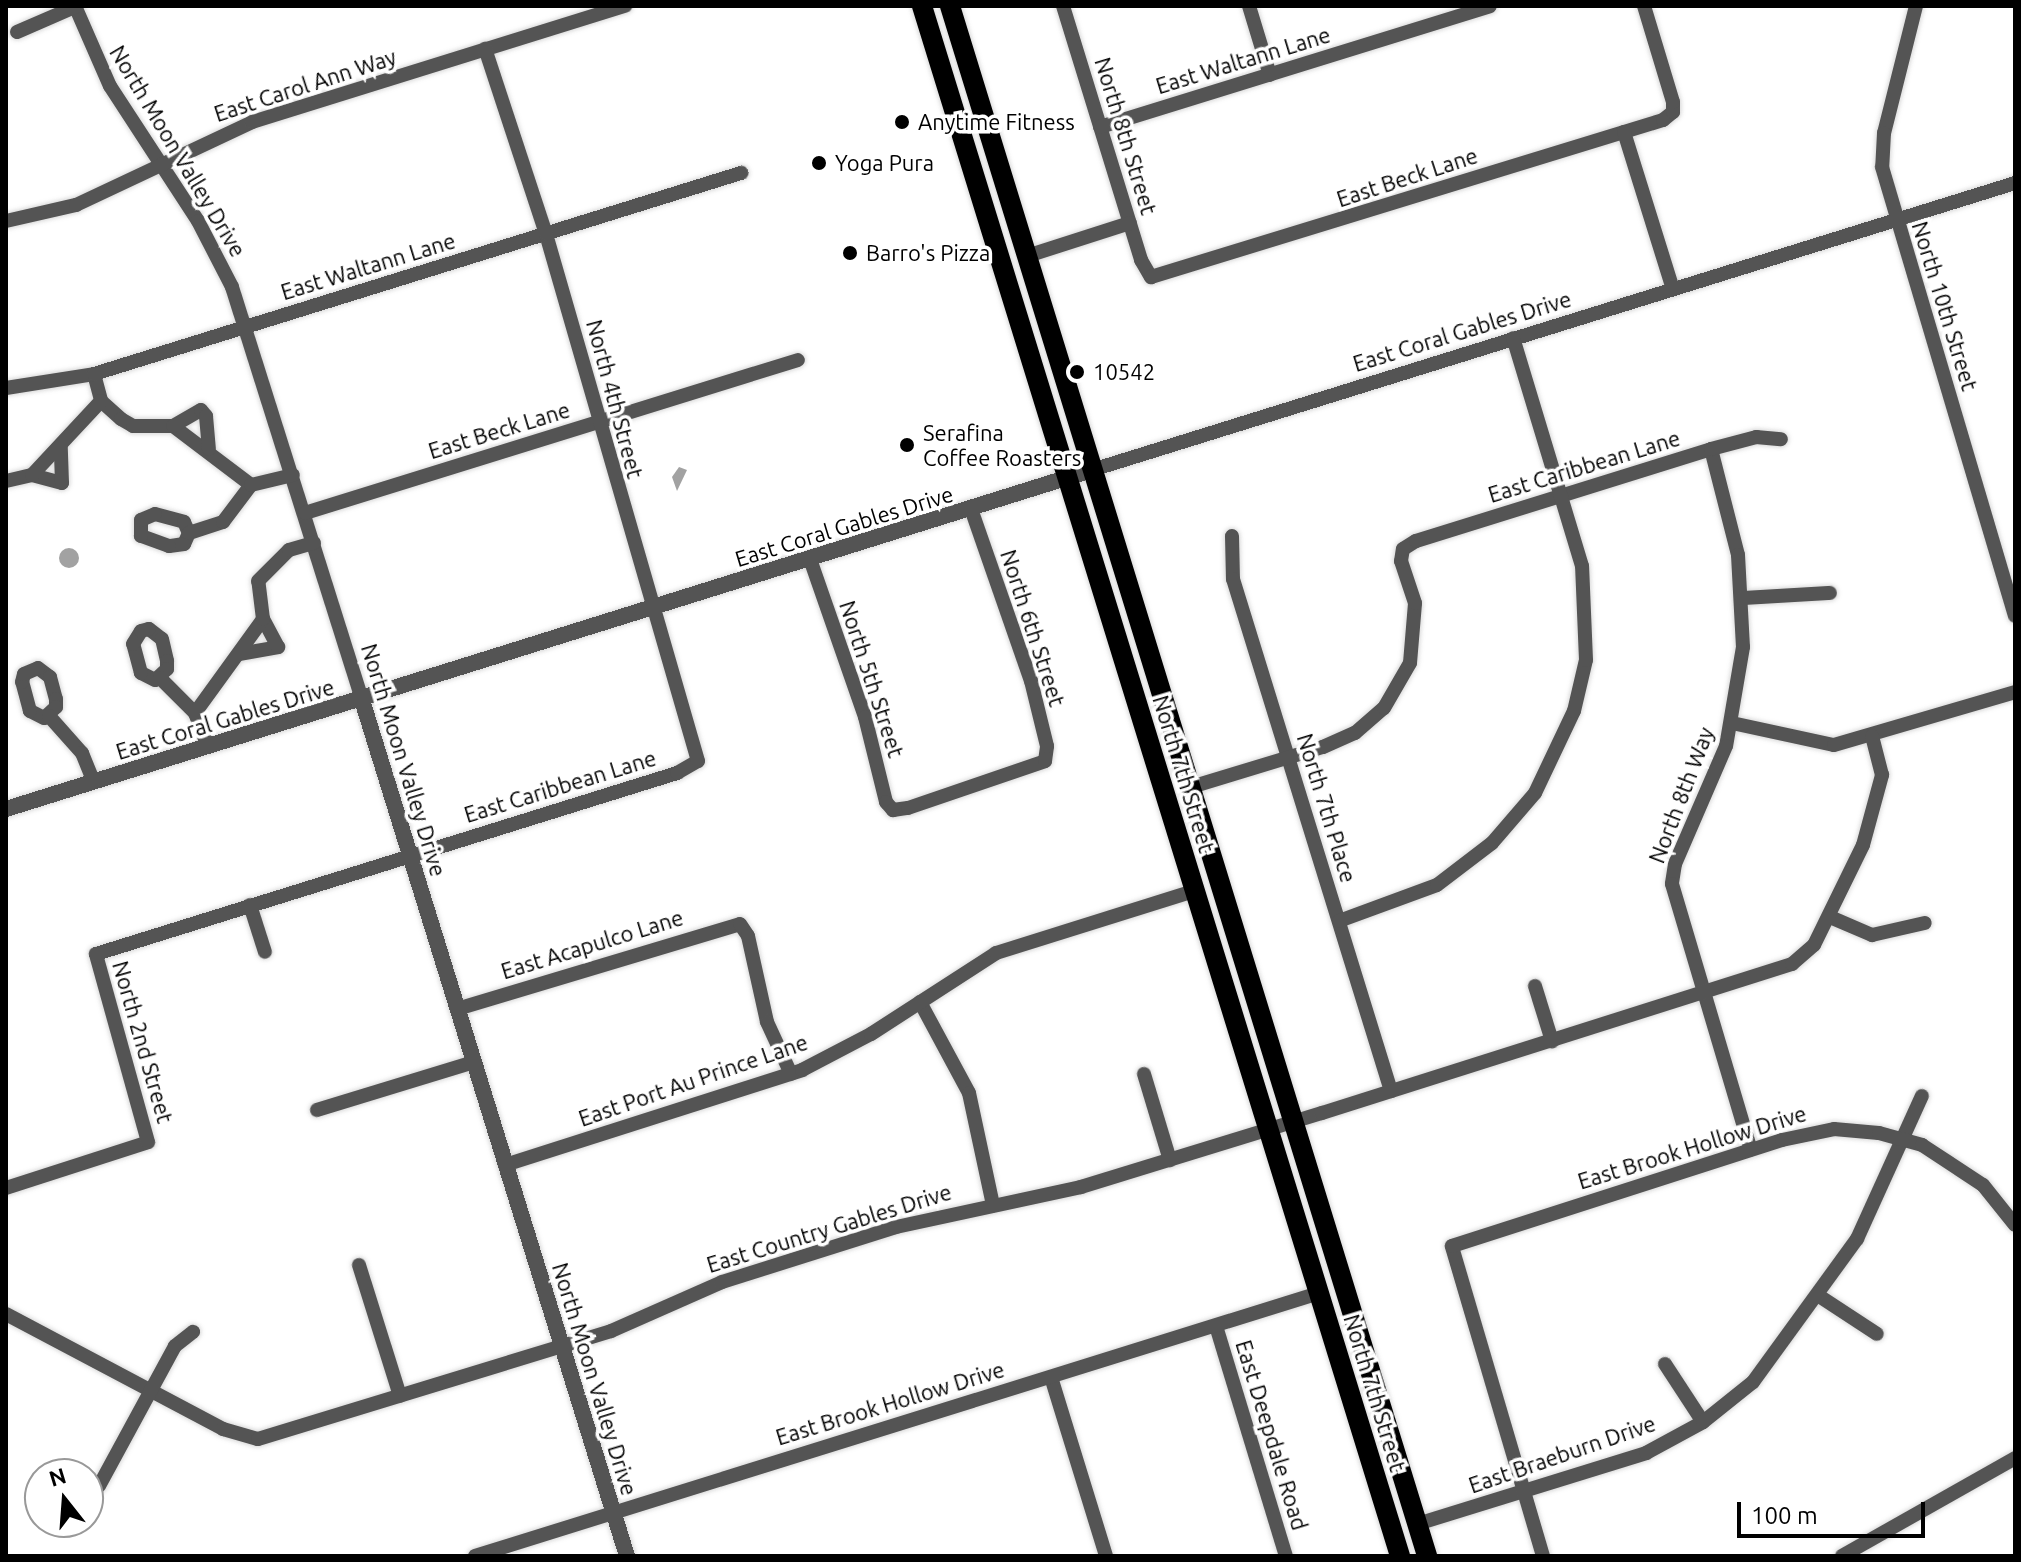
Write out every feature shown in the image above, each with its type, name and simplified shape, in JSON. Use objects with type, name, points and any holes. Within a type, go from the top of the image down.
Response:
[{"type":"main road","name":"North 7th Street","points":[[922,6],[1400,1556]]},
{"type":"main road","name":"North 7th Street","points":[[950,6],[1427,1556]]},
{"type":"street","points":[[17,32],[76,6]]},
{"type":"street","name":"North Moon Valley Drive","points":[[76,6],[110,86],[214,249],[246,327],[627,1556]]},
{"type":"street","name":"East Carol Ann Way","points":[[6,221],[76,205],[252,122],[625,6]]},
{"type":"street","name":"North 8th Street","points":[[1063,6],[1130,223],[1151,277]]},
{"type":"street","points":[[1249,6],[1270,75]]},
{"type":"street","name":"East Waltann Lane","points":[[1100,127],[1490,6]]},
{"type":"street","name":"East Beck Lane","points":[[1151,277],[1624,132],[1673,112],[1644,6]]},
{"type":"street","name":"North 10th Street","points":[[1916,6],[1881,153],[1896,221],[2015,616]]},
{"type":"street","name":"North 4th Street","points":[[485,49],[546,234],[651,609],[698,761]]},
{"type":"street","points":[[1624,132],[1673,289]]},
{"type":"street","name":"East Waltann Lane","points":[[6,388],[94,374],[741,173]]},
{"type":"street","name":"East Coral Gables Drive","points":[[6,809],[2015,183]]},
{"type":"street","points":[[1027,256],[1130,223]]},
{"type":"street","points":[[1339,921],[1409,898],[1471,861],[1518,814],[1552,764],[1574,711],[1588,627],[1582,566],[1513,338]]},
{"type":"street","name":"East Beck Lane","points":[[305,513],[798,360]]},
{"type":"street","points":[[94,374],[101,401],[133,426],[173,426],[201,410],[206,416],[209,449]]},
{"type":"street","points":[[32,475],[101,401]]},
{"type":"street","points":[[173,426],[209,449],[251,485]]},
{"type":"street","name":"East Caribbean Lane","points":[[1289,758],[1355,733],[1384,708],[1400,684],[1415,637],[1415,603],[1401,561],[1403,549],[1711,449],[1756,437],[1781,439]]},
{"type":"street","points":[[6,481],[32,475],[62,483],[61,445]]},
{"type":"street","name":"North 8th Way","points":[[1711,449],[1735,536],[1742,598],[1743,647],[1732,723],[1703,808],[1675,864],[1672,884],[1751,1150]]},
{"type":"street","points":[[189,533],[223,522],[251,485],[293,475]]},
{"type":"street","name":"North 6th Street","points":[[893,810],[1031,770],[1045,761],[1047,746],[1031,681],[971,509]]},
{"type":"street","name":"North 7th Place","points":[[1232,536],[1233,579],[1391,1091]]},
{"type":"street","points":[[239,654],[272,652],[278,647],[263,619],[258,581],[289,550],[314,543]]},
{"type":"street","name":"North 5th Street","points":[[810,559],[865,717],[886,802],[893,810]]},
{"type":"street","points":[[1742,598],[1830,593]]},
{"type":"street","points":[[195,713],[263,619]]},
{"type":"street","points":[[160,678],[195,713],[208,747]]},
{"type":"street","points":[[1732,723],[1823,744],[1872,736],[2015,692]]},
{"type":"street","points":[[49,716],[82,753],[94,782]]},
{"type":"street","name":"East Country Gables Drive","points":[[6,1314],[223,1429],[258,1439],[611,1331],[743,1274],[896,1227],[1066,1191],[1293,1122],[1792,964],[1814,945],[1863,845],[1881,788],[1872,736]]},
{"type":"street","points":[[1191,787],[1289,758]]},
{"type":"street","name":"East Caribbean Lane","points":[[96,954],[677,773],[698,761]]},
{"type":"street","name":"East Port Au Prince Lane","points":[[505,1165],[791,1074],[849,1046],[996,953],[1194,891]]},
{"type":"street","points":[[250,905],[265,952]]},
{"type":"street","points":[[1830,917],[1872,935],[1925,923]]},
{"type":"street","name":"East Acapulco Lane","points":[[457,1009],[740,924],[748,936],[767,1022],[791,1074]]},
{"type":"street","name":"North 2nd Street","points":[[6,1188],[148,1142],[96,954]]},
{"type":"street","points":[[1535,986],[1552,1041]]},
{"type":"street","points":[[920,1002],[969,1093],[993,1205]]},
{"type":"street","points":[[317,1110],[474,1062]]},
{"type":"street","points":[[1144,1074],[1170,1160]]},
{"type":"street","points":[[1903,1139],[1922,1096]]},
{"type":"street","name":"East Brook Hollow Drive","points":[[1524,1492],[1452,1246],[1751,1150],[1834,1129],[1903,1139],[1953,1161],[1983,1185],[2015,1225]]},
{"type":"street","name":"East Braeburn Drive","points":[[1417,1524],[1646,1453],[1703,1422],[1753,1382],[1819,1296],[1864,1227],[1903,1139]]},
{"type":"street","points":[[359,1265],[400,1396]]},
{"type":"street","name":"East Brook Hollow Drive","points":[[475,1556],[1319,1293]]},
{"type":"street","points":[[1819,1296],[1877,1334]]},
{"type":"street","name":"East Deepdale Road","points":[[1216,1326],[1286,1556]]},
{"type":"street","points":[[104,1477],[175,1346],[193,1332]]},
{"type":"street","points":[[1665,1364],[1703,1422]]},
{"type":"street","points":[[1051,1377],[1101,1555]]},
{"type":"street","points":[[1842,1556],[2015,1458]]},
{"type":"street","points":[[1524,1492],[1543,1556]]},
{"type":"shaded area","points":[[679,467],[687,470],[677,491],[672,477]]},
{"type":"shaded area","points":[[69,548],[76,551],[79,558],[76,565],[69,568],[62,565],[59,558],[62,551]]},
{"type":"place","name":"Anytime Fitness","points":[[902,122]]},
{"type":"place","name":"Yoga Pura","points":[[819,163]]},
{"type":"place","name":"Barro's Pizza","points":[[850,253]]},
{"type":"place","name":"10542","points":[[1077,372]]},
{"type":"place","name":"Serafina Coffee Roasters","points":[[907,445]]}]
